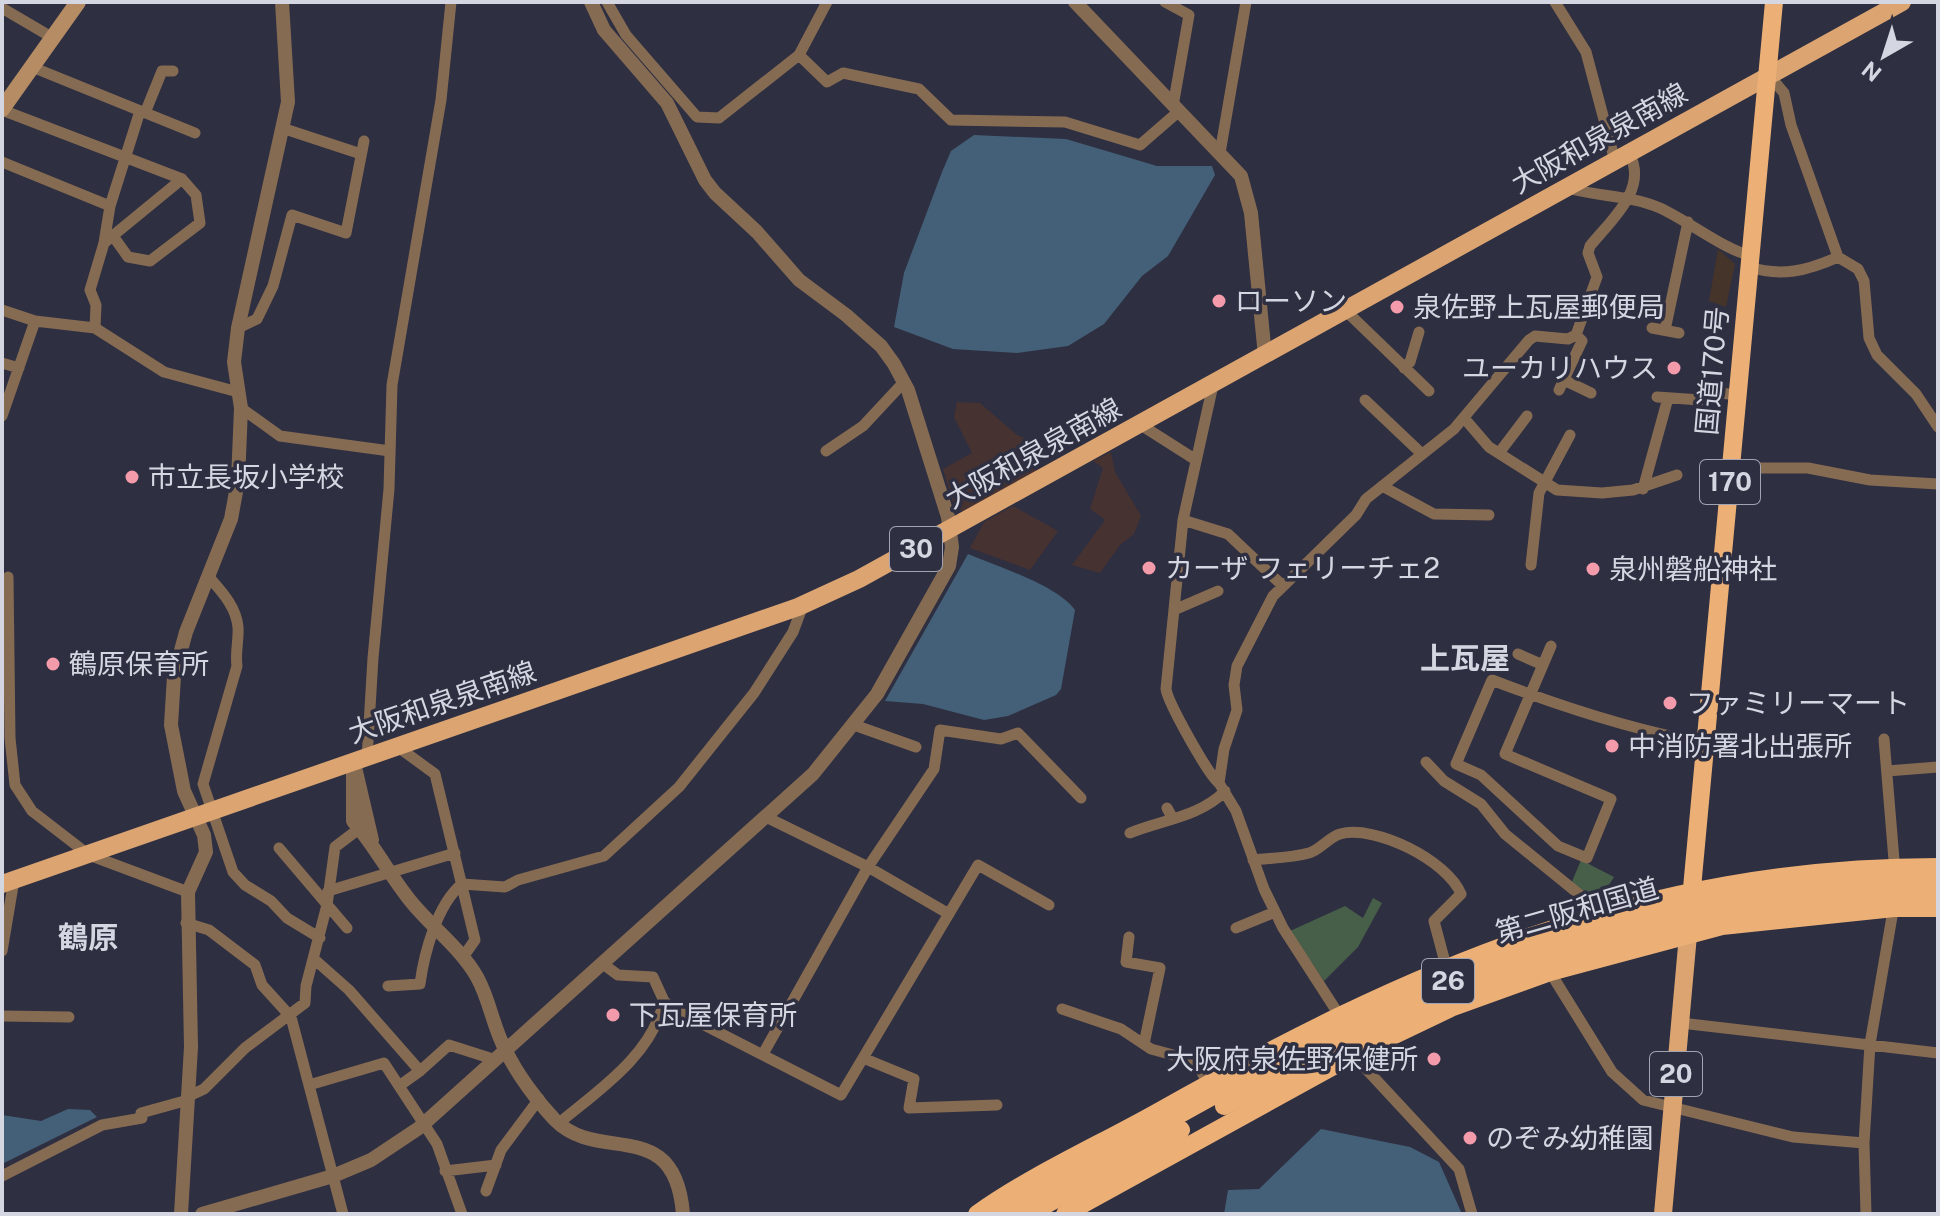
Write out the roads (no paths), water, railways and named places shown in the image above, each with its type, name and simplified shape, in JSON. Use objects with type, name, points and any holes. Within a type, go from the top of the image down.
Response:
[{"type":"highway","name":"国道170号","points":[[1688,935],[1774,2]]},
{"type":"highway","name":"26","points":[[977,1214],[1208,1083],[1340,1015],[1446,966],[1591,915],[1692,890],[1895,867],[1938,867]]},
{"type":"highway","name":"第二阪和国道","points":[[1001,1214],[1333,1034],[1458,977],[1526,951],[1612,925],[1741,896],[1821,886],[1938,881]]},
{"type":"highway","name":"第二阪和国道","points":[[1029,1214],[1336,1047],[1528,964],[1644,931],[1738,911],[1833,899],[1938,894]]},
{"type":"highway","name":"26","points":[[1065,1214],[1357,1053],[1453,1007],[1550,972],[1722,926],[1894,908],[1938,908]]},
{"type":"main road","points":[[2,109],[78,2]]},
{"type":"main road","name":"大阪和泉泉南線","points":[[8,882],[803,605],[950,531],[1902,2]]},
{"type":"main road","name":"20","points":[[1663,1214],[1688,935]]},
{"type":"street","points":[[282,2],[288,102],[238,328],[234,362],[241,408],[233,506],[186,632],[174,676],[171,725],[184,791],[205,814],[233,872],[245,885],[271,901],[287,918],[320,938]]},
{"type":"street","points":[[451,2],[441,100],[392,385],[390,451],[353,821],[374,844],[412,903],[463,957],[478,978],[501,1055],[559,1123],[577,1135],[636,1146],[649,1152],[675,1177],[683,1214]]},
{"type":"street","points":[[202,1214],[333,1176],[371,1160],[424,1123],[813,774],[877,694],[949,566],[950,531],[904,382],[881,346],[799,280],[757,232],[710,187],[667,103],[604,30],[591,2]]},
{"type":"street","points":[[607,2],[626,35],[697,117],[719,118],[799,55],[827,2]]},
{"type":"street","points":[[1075,2],[1241,176],[1248,194],[1265,356]]},
{"type":"street","points":[[799,55],[827,82],[843,73],[919,89],[951,120],[1065,122],[1140,145],[1176,109],[1189,15],[1165,2]]},
{"type":"street","points":[[1220,153],[1246,2]]},
{"type":"street","points":[[1130,833],[1170,814],[1216,801],[1222,787],[1224,749],[1237,710],[1234,685],[1237,666],[1262,614],[1283,586],[1382,486],[1464,418],[1529,340],[1535,336],[1568,339],[1576,335],[1597,277],[1588,253],[1590,246],[1629,197],[1635,175],[1622,157],[1586,52],[1555,2]]},
{"type":"street","points":[[2,8],[53,38]]},
{"type":"street","points":[[32,67],[195,133]]},
{"type":"street","points":[[95,328],[96,305],[90,290],[108,239],[110,206],[123,157],[162,71],[173,71]]},
{"type":"street","points":[[1768,74],[1784,93],[1791,125],[1838,257],[1858,269],[1864,281],[1865,321],[1877,355],[1916,394],[1938,427]]},
{"type":"street","points":[[2,109],[182,179],[196,195],[200,223],[150,261],[128,257],[108,239]]},
{"type":"street","points":[[238,328],[257,319],[263,308],[273,286],[292,215],[346,233],[363,148],[282,128]]},
{"type":"street","points":[[2,162],[110,206]]},
{"type":"street","points":[[108,239],[182,179]]},
{"type":"street","points":[[1568,188],[1588,194],[1629,197],[1688,222],[1771,274],[1814,268],[1838,257]]},
{"type":"street","points":[[1679,333],[1659,329],[1668,283],[1688,222]]},
{"type":"street","points":[[2,310],[35,321],[95,328],[164,372],[238,392]]},
{"type":"street","points":[[1346,311],[1429,391]]},
{"type":"street","points":[[2,416],[35,321]]},
{"type":"street","points":[[1404,368],[1410,362],[1419,332]]},
{"type":"street","points":[[1576,335],[1582,341],[1562,385],[1591,393]]},
{"type":"street","points":[[2,363],[19,368]]},
{"type":"street","points":[[826,451],[863,426],[904,382]]},
{"type":"street","points":[[1213,385],[1183,520],[1166,678],[1168,702],[1195,743],[1210,776],[1222,787],[1275,912],[1340,1015],[1367,1070],[1459,1169],[1472,1214]]},
{"type":"street","points":[[1643,489],[1658,453],[1662,398],[1701,400],[1711,392],[1738,395]]},
{"type":"street","points":[[1365,400],[1422,454]]},
{"type":"street","points":[[241,408],[280,436],[390,451]]},
{"type":"street","points":[[1499,453],[1527,416]]},
{"type":"street","points":[[1464,418],[1499,453],[1545,485],[1580,493],[1643,489],[1677,475]]},
{"type":"street","points":[[1141,425],[1196,460]]},
{"type":"street","points":[[1531,565],[1539,493],[1570,435]]},
{"type":"street","points":[[1732,464],[1746,468],[1808,468],[1870,480],[1938,484]]},
{"type":"street","points":[[1382,486],[1434,514],[1489,515]]},
{"type":"street","points":[[1183,520],[1228,534],[1283,586]]},
{"type":"street","points":[[181,1214],[191,1047],[186,923],[188,892],[206,852],[204,774],[237,666],[235,651],[239,630],[229,602],[208,576]]},
{"type":"street","points":[[8,577],[10,738],[15,785],[32,811],[89,855],[188,892]]},
{"type":"street","points":[[1174,610],[1218,591]]},
{"type":"street","points":[[388,986],[420,984],[436,928],[453,892],[462,884],[505,887],[518,880],[604,856],[679,787],[754,693],[793,632],[803,605]]},
{"type":"street","points":[[1551,646],[1530,695],[1505,754],[1611,799],[1587,858],[1558,846],[1481,775],[1456,764],[1492,680],[1530,695],[1652,734],[1705,743]]},
{"type":"street","points":[[1518,654],[1543,665]]},
{"type":"street","points":[[854,725],[916,747]]},
{"type":"street","points":[[763,1054],[868,867],[934,769],[940,730],[1001,739],[1018,733],[1081,798]]},
{"type":"street","points":[[1866,1214],[1864,1143],[1870,1044],[1894,908],[1895,867],[1884,739]]},
{"type":"street","points":[[398,747],[435,774],[475,940],[463,957]]},
{"type":"street","points":[[360,760],[359,775],[374,844]]},
{"type":"street","points":[[1426,762],[1444,781],[1481,804],[1505,834],[1580,895],[1591,915]]},
{"type":"street","points":[[1887,771],[1938,767]]},
{"type":"street","points":[[766,817],[868,867],[949,914]]},
{"type":"street","points":[[2,1176],[102,1125],[142,1118],[141,1113],[188,1098],[204,1089],[245,1048],[291,1017],[305,1003],[327,905],[335,847],[360,828]]},
{"type":"street","points":[[1253,860],[1311,853],[1341,834],[1385,837],[1428,859],[1456,881],[1461,894],[1434,921],[1446,966]]},
{"type":"street","points":[[279,848],[347,928]]},
{"type":"street","points":[[328,891],[455,853]]},
{"type":"street","points":[[603,964],[618,975],[653,977],[664,1001],[671,1008],[841,1095],[978,865],[1049,905]]},
{"type":"street","points":[[2,951],[8,882]]},
{"type":"street","points":[[1236,928],[1275,912]]},
{"type":"street","points":[[186,923],[209,930],[255,965],[262,985],[291,1017],[343,1214]]},
{"type":"street","points":[[1129,937],[1126,962],[1160,968],[1144,1044]]},
{"type":"street","points":[[314,959],[349,990],[420,1071]]},
{"type":"street","points":[[1550,972],[1612,1072],[1643,1100],[1793,1137],[1864,1143]]},
{"type":"street","points":[[559,1123],[612,1079],[646,1043],[656,1029],[664,1001]]},
{"type":"street","points":[[1062,1009],[1121,1029],[1144,1044],[1195,1061],[1208,1083]]},
{"type":"street","points":[[2,1016],[69,1017]]},
{"type":"street","points":[[1681,1023],[1938,1053]]},
{"type":"street","points":[[399,1086],[449,1045],[501,1055]]},
{"type":"street","points":[[863,1058],[914,1079],[909,1108],[997,1105]]},
{"type":"street","points":[[309,1085],[384,1063],[437,1144],[462,1214]]},
{"type":"street","points":[[486,1191],[501,1150],[539,1099]]},
{"type":"street","points":[[445,1171],[496,1165]]},
{"type":"water","points":[[974,135],[1066,139],[1157,166],[1212,166],[1215,175],[1168,256],[1142,276],[1104,324],[1068,346],[1017,353],[953,349],[894,327],[904,273],[942,172],[951,151]]},
{"type":"water","points":[[968,554],[1041,584],[1075,610],[1061,689],[1056,695],[1008,716],[984,720],[923,704],[885,701]]},
{"type":"water","points":[[68,1109],[90,1110],[97,1117],[2,1164],[2,1115],[41,1121]]},
{"type":"water","points":[[1321,1129],[1410,1147],[1439,1162],[1462,1214],[1224,1214],[1228,1190],[1259,1189]]},
{"type":"place","name":"ローソン","points":[[1219,301]]},
{"type":"place","name":"泉佐野上瓦屋郵便局","points":[[1397,307]]},
{"type":"place","name":"ユーカリハウス","points":[[1674,368]]},
{"type":"place","name":"市立長坂小学校","points":[[132,477]]},
{"type":"place","name":"カーザ フェリーチェ2","points":[[1149,568]]},
{"type":"place","name":"泉州磐船神社","points":[[1593,569]]},
{"type":"place","name":"鶴原保育所","points":[[53,664]]},
{"type":"place","name":"ファミリーマート","points":[[1670,703]]},
{"type":"place","name":"中消防署北出張所","points":[[1612,746]]},
{"type":"place","name":"下瓦屋保育所","points":[[613,1015]]},
{"type":"place","name":"大阪府泉佐野保健所","points":[[1434,1059]]},
{"type":"place","name":"のぞみ幼稚園","points":[[1470,1138]]},
{"type":"district","name":"上瓦屋","points":[[1465,659]]},
{"type":"district","name":"鶴原","points":[[88,938]]}]
